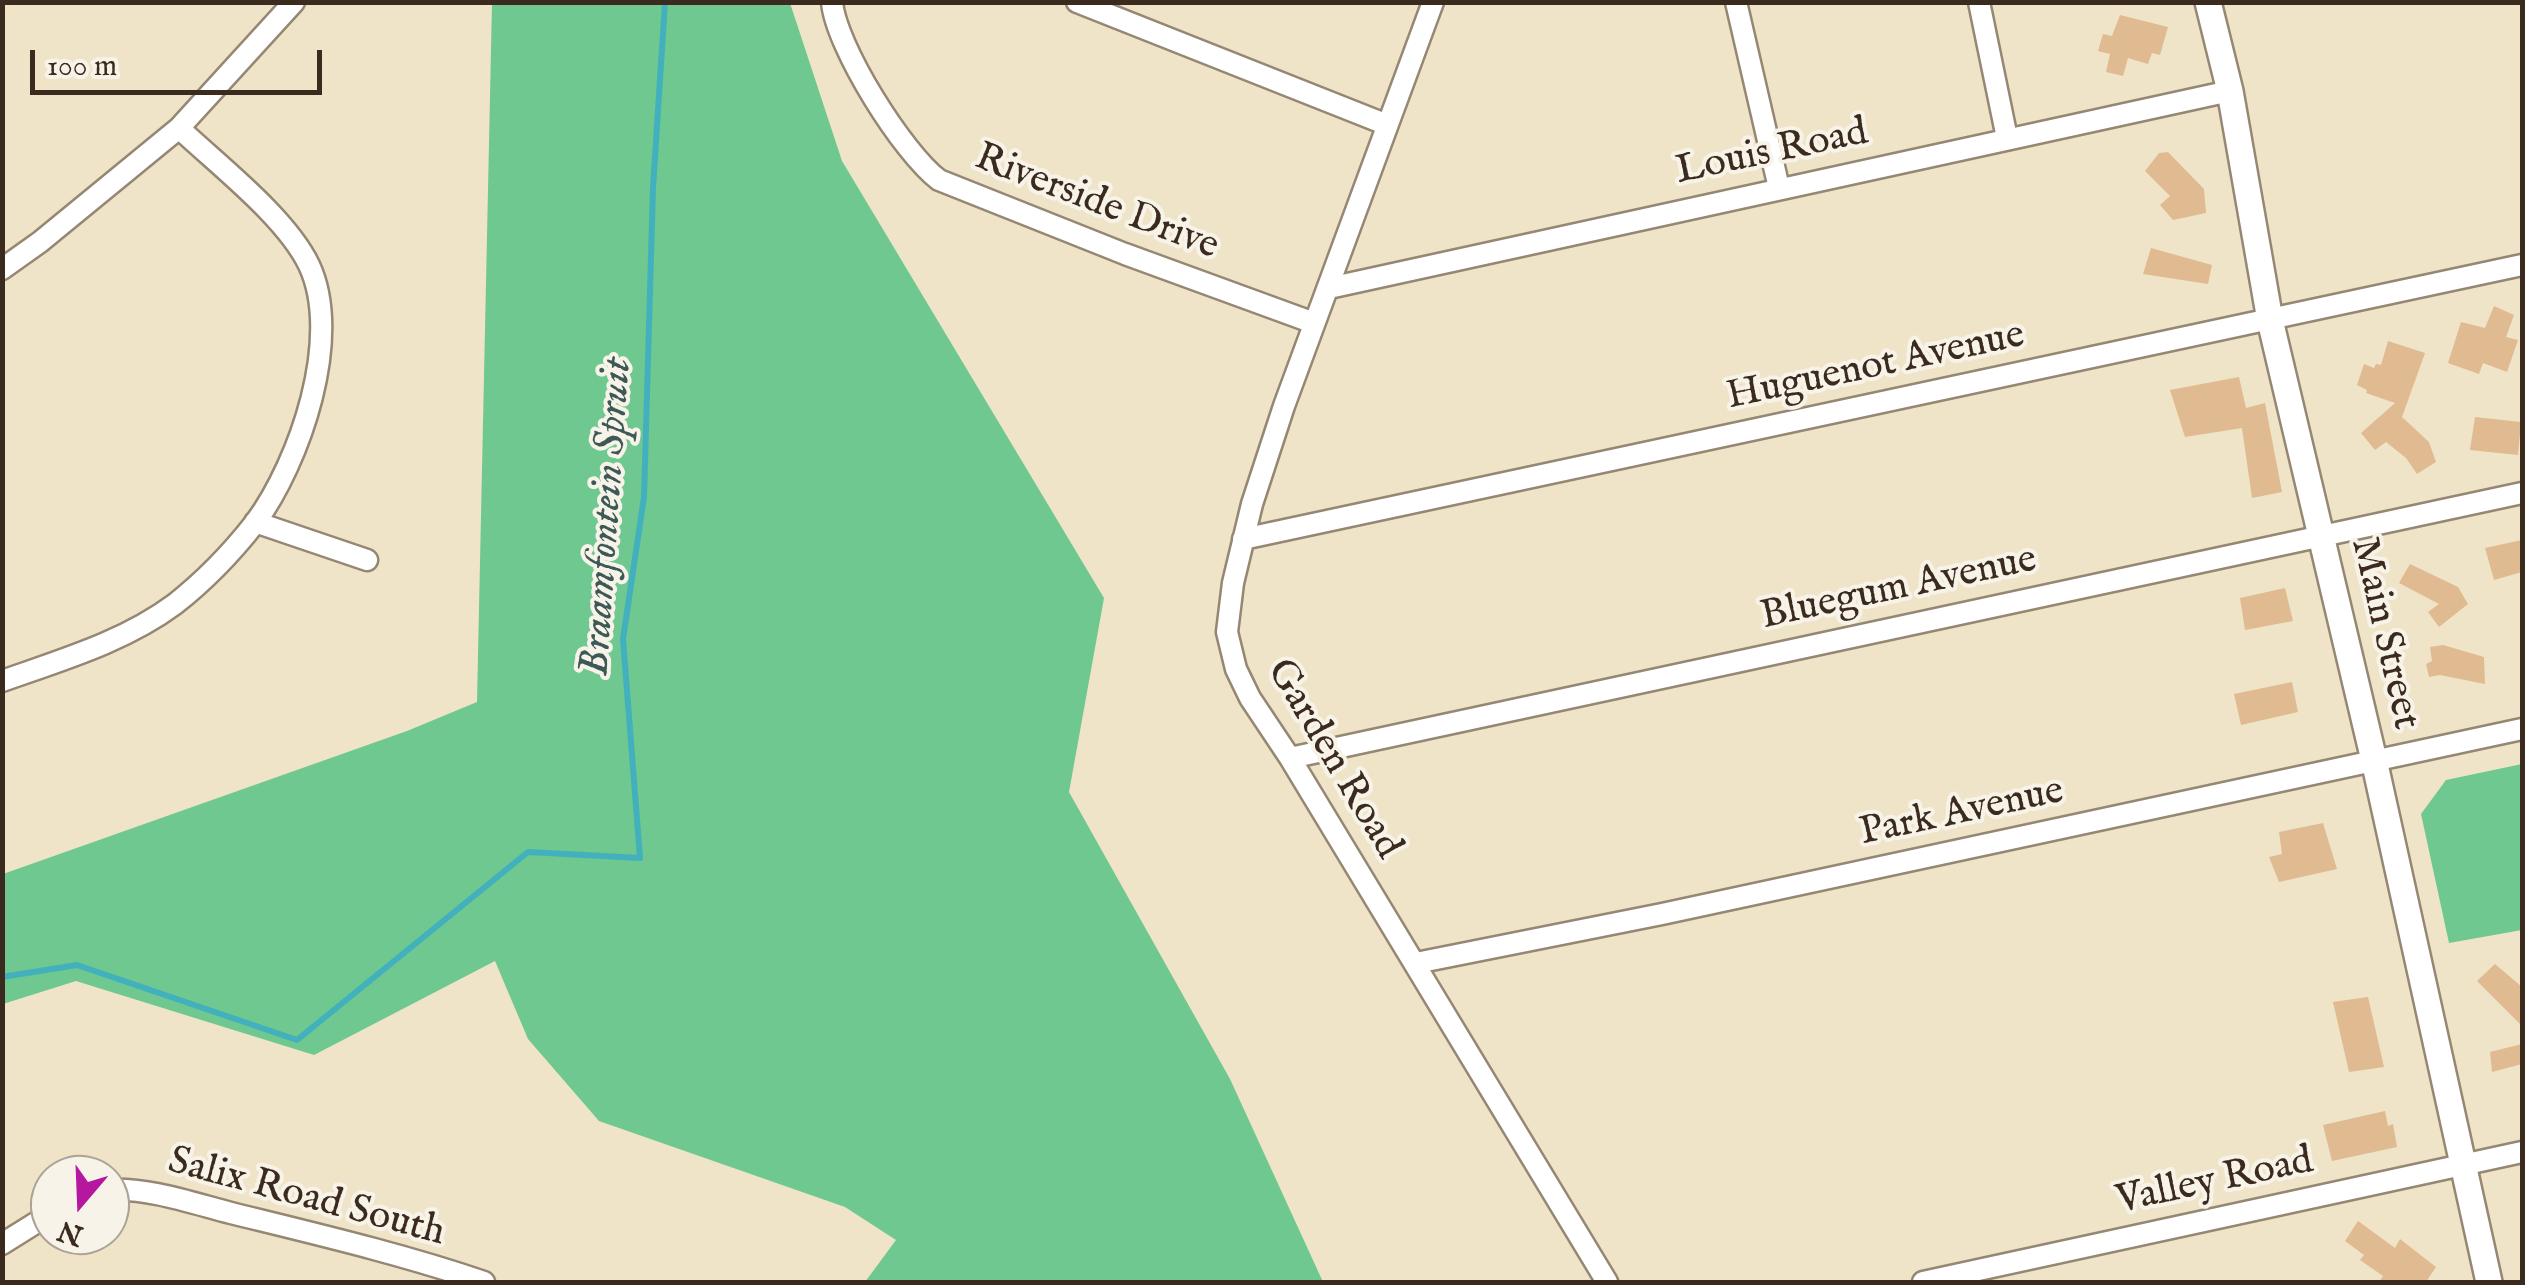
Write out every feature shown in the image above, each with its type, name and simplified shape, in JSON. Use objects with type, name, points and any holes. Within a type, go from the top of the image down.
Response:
[{"type":"street","points":[[2,269],[179,128],[294,2]]},
{"type":"street","name":"Riverside Drive","points":[[832,2],[838,31],[863,78],[916,160],[939,180],[1314,323]]},
{"type":"street","points":[[1078,2],[1386,124]]},
{"type":"street","name":"Garden Road","points":[[1433,2],[1264,464],[1228,611],[1230,652],[1243,686],[1608,1282]]},
{"type":"street","points":[[1736,2],[1779,188]]},
{"type":"street","points":[[1980,2],[2007,138]]},
{"type":"street","name":"Main Street","points":[[2208,2],[2230,91],[2270,320],[2374,760],[2489,1282]]},
{"type":"street","name":"Louis Road","points":[[1329,288],[2230,91]]},
{"type":"street","points":[[2,680],[110,641],[145,624],[196,586],[255,522],[298,440],[313,393],[320,344],[319,300],[309,265],[287,231],[179,128]]},
{"type":"street","name":"Huguenot Avenue","points":[[1244,539],[2522,265]]},
{"type":"street","name":"Bluegum Avenue","points":[[1290,758],[2522,493]]},
{"type":"street","points":[[255,522],[368,560]]},
{"type":"street","name":"Park Avenue","points":[[1416,964],[2522,730]]},
{"type":"street","name":"Valley Road","points":[[1923,1282],[2522,1152]]},
{"type":"street","name":"Salix Road South","points":[[130,1190],[318,1234],[484,1282]]},
{"type":"street","points":[[2,1244],[30,1226]]},
{"type":"green space","points":[[492,3],[790,3],[842,161],[1104,598],[1069,792],[1230,1079],[1323,1282],[865,1282],[896,1240],[845,1207],[599,1121],[528,1039],[495,961],[314,1055],[76,981],[3,1004],[3,874],[407,731],[477,702]]},
{"type":"green space","points":[[2522,764],[2522,930],[2449,943],[2421,814],[2446,780]]},
{"type":"building","points":[[2120,15],[2168,27],[2160,55],[2152,53],[2148,64],[2128,58],[2123,76],[2106,72],[2110,54],[2098,51],[2103,34],[2112,36]]},
{"type":"building","points":[[2168,152],[2204,189],[2206,213],[2173,220],[2160,205],[2170,196],[2145,171],[2159,153]]},
{"type":"building","points":[[2151,248],[2212,265],[2208,284],[2143,274]]},
{"type":"building","points":[[2494,306],[2514,315],[2506,337],[2518,340],[2507,372],[2483,363],[2479,374],[2448,363],[2461,322],[2485,328]]},
{"type":"building","points":[[2388,341],[2425,353],[2402,417],[2429,442],[2436,462],[2417,474],[2406,458],[2386,442],[2375,450],[2361,433],[2395,403],[2366,393],[2357,385],[2364,364],[2374,368],[2381,365]]},
{"type":"building","points":[[2239,377],[2246,408],[2265,403],[2282,492],[2252,498],[2242,428],[2185,437],[2170,390]]},
{"type":"building","points":[[2475,417],[2521,422],[2518,455],[2470,450]]},
{"type":"building","points":[[2522,540],[2522,572],[2494,580],[2485,548]]},
{"type":"building","points":[[2410,564],[2458,587],[2468,604],[2439,627],[2428,612],[2439,604],[2399,583]]},
{"type":"building","points":[[2285,588],[2293,621],[2245,630],[2240,598]]},
{"type":"building","points":[[2443,645],[2484,657],[2485,684],[2440,675],[2429,677],[2426,664],[2432,661],[2430,647]]},
{"type":"building","points":[[2292,682],[2298,712],[2241,725],[2234,694]]},
{"type":"building","points":[[2323,823],[2337,869],[2279,882],[2269,857],[2282,854],[2279,832]]},
{"type":"building","points":[[2495,964],[2522,987],[2522,1026],[2477,981]]},
{"type":"building","points":[[2368,997],[2384,1067],[2349,1072],[2333,1002]]},
{"type":"building","points":[[2522,1044],[2522,1064],[2492,1072],[2490,1052]]},
{"type":"building","points":[[2385,1111],[2388,1126],[2393,1124],[2397,1147],[2332,1161],[2323,1125]]},
{"type":"building","points":[[2358,1221],[2395,1248],[2400,1239],[2436,1267],[2426,1282],[2379,1282],[2383,1276],[2360,1260],[2364,1255],[2345,1241]]},
{"type":"waterway","name":"Braamfontein Spruit","points":[[2,977],[77,965],[297,1040],[528,852],[640,858],[623,639],[644,497],[653,188],[665,2]]}]
